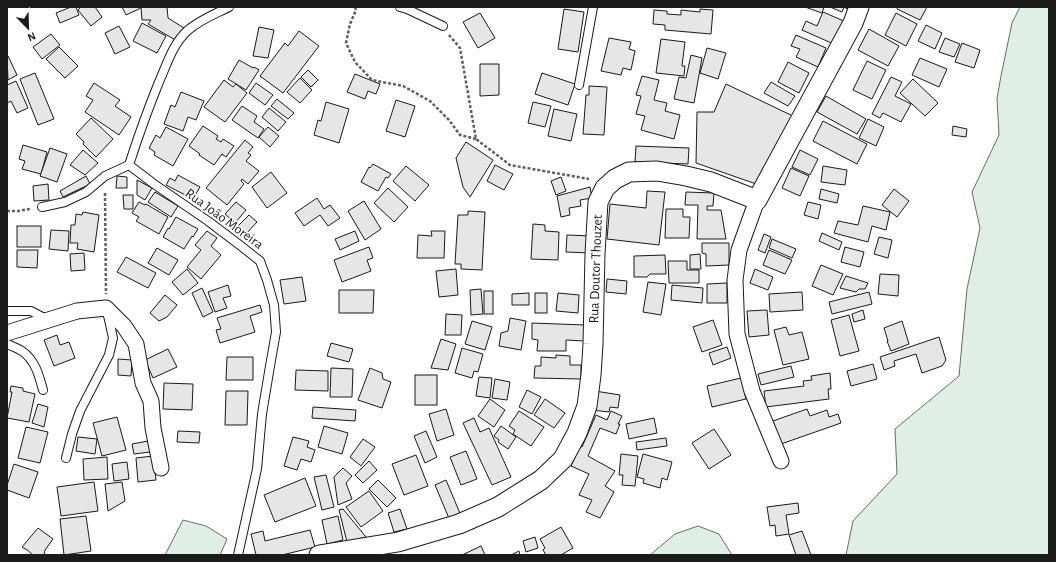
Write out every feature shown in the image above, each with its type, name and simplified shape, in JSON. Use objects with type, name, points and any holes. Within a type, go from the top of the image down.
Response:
[{"type":"street","points":[[781,461],[752,391],[737,334],[735,280],[739,250],[757,200],[853,23],[859,7]]},
{"type":"street","name":"Rua Doutor Thouzet","points":[[319,555],[398,542],[459,524],[498,507],[541,480],[563,459],[577,433],[587,406],[593,344],[598,202],[605,188],[615,179],[629,172],[657,171],[711,182],[757,200]]},
{"type":"street","points":[[7,332],[77,311],[106,308],[124,326],[136,344],[143,383],[151,401],[153,428],[161,468]]},
{"type":"lane","points":[[42,206],[65,202],[86,192],[105,176],[129,165],[152,100],[171,54],[180,39],[188,30],[204,19],[229,7]]},
{"type":"lane","points":[[400,7],[443,26]]},
{"type":"lane","points":[[579,85],[593,7]]},
{"type":"lane","name":"Rua João Moreira","points":[[129,165],[260,261],[274,305],[276,332],[262,414],[257,469],[238,555]]},
{"type":"lane","points":[[66,458],[80,411],[110,355],[112,338],[106,308]]},
{"type":"lane","points":[[7,311],[31,311],[49,320]]},
{"type":"lane","points":[[7,344],[22,351],[32,360],[38,370],[43,390]]},
{"type":"path","points":[[355,7],[356,10],[350,24],[346,43],[355,62],[372,80],[403,86],[430,101],[449,120],[460,135],[476,139],[510,165],[599,181],[609,185]]},
{"type":"path","points":[[443,26],[460,48],[476,139]]},
{"type":"path","points":[[105,176],[106,308]]},
{"type":"path","points":[[7,211],[18,211],[42,206]]},
{"type":"green space","points":[[1020,7],[1049,7],[1049,555],[846,555],[853,521],[897,474],[895,429],[959,376],[967,289],[980,228],[972,192],[999,135],[997,98],[1012,23]]},
{"type":"green space","points":[[183,520],[206,526],[227,539],[220,555],[165,555]]},
{"type":"green space","points":[[698,526],[719,534],[732,555],[650,555],[675,534]]},
{"type":"building","points":[[71,7],[76,7],[79,15],[60,23],[56,13]]},
{"type":"building","points":[[81,7],[95,7],[102,17],[91,26],[78,10]]},
{"type":"building","points":[[122,7],[140,7],[141,8],[126,15]]},
{"type":"building","points":[[141,7],[167,7],[168,18],[184,28],[177,41],[148,24],[151,20],[142,20]]},
{"type":"building","points":[[805,7],[824,7],[822,13]]},
{"type":"building","points":[[830,7],[844,7],[842,12]]},
{"type":"building","points":[[898,7],[927,7],[920,20],[897,9]]},
{"type":"building","points":[[564,9],[584,12],[578,52],[558,49]]},
{"type":"building","points":[[700,9],[713,10],[711,34],[665,30],[665,25],[653,24],[654,10],[667,11],[667,14],[681,15],[681,10],[700,12]]},
{"type":"building","points":[[823,12],[846,22],[836,45],[802,30],[806,21],[817,26]]},
{"type":"building","points":[[480,13],[495,38],[478,48],[463,22]]},
{"type":"building","points":[[896,13],[917,24],[906,46],[885,35]]},
{"type":"building","points":[[142,23],[166,36],[157,53],[133,41]]},
{"type":"building","points":[[926,25],[942,33],[935,49],[918,41]]},
{"type":"building","points":[[119,26],[130,47],[115,54],[105,33]]},
{"type":"building","points":[[259,27],[274,30],[268,58],[253,56]]},
{"type":"building","points":[[869,29],[899,46],[888,66],[858,50]]},
{"type":"building","points":[[299,31],[319,46],[283,93],[260,76],[285,43],[288,46]]},
{"type":"building","points":[[51,34],[60,45],[42,59],[33,47]]},
{"type":"building","points":[[796,35],[826,48],[818,67],[796,57],[800,49],[791,46]]},
{"type":"building","points":[[609,38],[631,42],[629,49],[635,51],[631,70],[623,68],[621,75],[601,71]]},
{"type":"building","points":[[945,38],[960,44],[954,57],[939,52]]},
{"type":"building","points":[[661,39],[685,42],[682,66],[685,66],[684,76],[656,73]]},
{"type":"building","points":[[962,43],[980,50],[974,68],[955,62]]},
{"type":"building","points":[[59,47],[78,66],[65,78],[46,59]]},
{"type":"building","points":[[707,48],[726,53],[718,79],[700,73]]},
{"type":"building","points":[[691,55],[702,58],[694,103],[674,99],[679,77],[686,78]]},
{"type":"building","points":[[7,56],[17,75],[8,80]]},
{"type":"building","points":[[920,58],[947,69],[939,87],[912,75]]},
{"type":"building","points":[[239,60],[259,70],[246,90],[228,79]]},
{"type":"building","points":[[867,61],[886,70],[872,99],[853,90]]},
{"type":"building","points":[[788,62],[809,73],[799,93],[778,82]]},
{"type":"building","points":[[480,64],[499,64],[499,95],[480,96]]},
{"type":"building","points":[[308,70],[318,80],[311,87],[301,77]]},
{"type":"building","points":[[35,73],[54,119],[38,125],[20,79]]},
{"type":"building","points":[[542,73],[575,84],[568,105],[535,94]]},
{"type":"building","points":[[355,74],[380,84],[376,94],[368,91],[365,99],[347,92]]},
{"type":"building","points":[[642,76],[659,80],[654,100],[667,103],[665,111],[680,115],[674,139],[641,130],[645,116],[636,114],[641,96],[636,95]]},
{"type":"building","points":[[891,77],[902,82],[895,96],[911,104],[901,122],[883,113],[880,118],[872,114]]},
{"type":"building","points":[[300,78],[312,90],[300,103],[287,92]]},
{"type":"building","points":[[913,79],[938,103],[925,116],[900,93]]},
{"type":"building","points":[[224,80],[233,87],[236,84],[247,93],[225,122],[204,107]]},
{"type":"building","points":[[16,81],[28,108],[17,113],[11,101],[7,103],[7,85]]},
{"type":"building","points":[[771,82],[795,96],[788,106],[764,93]]},
{"type":"building","points":[[94,83],[120,100],[115,106],[131,117],[119,135],[85,112],[93,100],[86,96]]},
{"type":"building","points":[[256,83],[273,95],[265,105],[249,93]]},
{"type":"building","points":[[726,84],[795,117],[759,185],[696,163],[697,112],[714,112]]},
{"type":"building","points":[[589,86],[607,87],[604,135],[583,134],[586,95],[589,95]]},
{"type":"building","points":[[181,92],[204,101],[196,120],[188,117],[183,131],[164,124],[171,105],[175,107]]},
{"type":"building","points":[[826,96],[866,119],[857,134],[817,112]]},
{"type":"building","points":[[277,99],[294,113],[288,119],[271,106]]},
{"type":"building","points":[[396,100],[415,106],[405,137],[386,131]]},
{"type":"building","points":[[326,102],[349,109],[339,143],[314,135],[318,120],[321,121]]},
{"type":"building","points":[[533,102],[551,106],[545,127],[528,123]]},
{"type":"building","points":[[242,106],[257,116],[254,122],[264,129],[258,138],[232,120]]},
{"type":"building","points":[[269,108],[286,122],[278,131],[262,117]]},
{"type":"building","points":[[554,109],[577,114],[571,141],[548,136]]},
{"type":"building","points":[[91,118],[113,139],[96,157],[83,144],[84,142],[76,134]]},
{"type":"building","points":[[868,119],[884,127],[876,146],[859,138]]},
{"type":"building","points":[[823,121],[867,144],[857,164],[813,141]]},
{"type":"building","points":[[203,126],[218,136],[216,139],[221,142],[223,139],[234,146],[226,157],[222,154],[214,165],[189,146]]},
{"type":"building","points":[[953,126],[967,129],[966,137],[952,135]]},
{"type":"building","points":[[166,127],[188,139],[173,166],[154,155],[155,152],[149,148],[156,135],[160,138]]},
{"type":"building","points":[[268,127],[279,136],[270,147],[259,137]]},
{"type":"building","points":[[245,140],[253,147],[248,153],[251,155],[246,161],[259,171],[248,184],[242,179],[241,181],[244,184],[227,205],[206,188]]},
{"type":"building","points":[[466,142],[493,160],[470,197],[463,187],[456,158]]},
{"type":"building","points":[[23,145],[47,152],[41,174],[22,169],[25,161],[19,159]]},
{"type":"building","points":[[636,146],[689,148],[688,164],[635,162]]},
{"type":"building","points":[[50,148],[67,154],[57,182],[40,176]]},
{"type":"building","points":[[83,150],[98,163],[85,175],[70,165]]},
{"type":"building","points":[[800,150],[818,159],[810,175],[792,167]]},
{"type":"building","points":[[373,164],[391,174],[388,178],[386,177],[378,191],[361,182],[369,167],[370,168]]},
{"type":"building","points":[[495,165],[513,174],[504,190],[487,181]]},
{"type":"building","points":[[406,166],[429,185],[415,201],[393,181]]},
{"type":"building","points":[[823,166],[847,170],[845,185],[821,182]]},
{"type":"building","points":[[791,168],[809,176],[800,196],[782,188]]},
{"type":"building","points":[[271,172],[287,193],[267,208],[252,187]]},
{"type":"building","points":[[178,175],[200,187],[193,199],[166,185],[170,178],[175,181]]},
{"type":"building","points":[[86,176],[90,184],[63,197],[60,191]]},
{"type":"building","points":[[117,176],[127,177],[127,188],[116,188]]},
{"type":"building","points":[[561,177],[566,191],[556,195],[551,181]]},
{"type":"building","points":[[137,180],[152,188],[145,200],[137,195]]},
{"type":"building","points":[[48,184],[49,200],[34,201],[33,186]]},
{"type":"building","points":[[590,187],[592,198],[580,200],[581,206],[569,208],[570,215],[561,217],[557,196]]},
{"type":"building","points":[[388,188],[408,207],[394,222],[374,203]]},
{"type":"building","points":[[821,189],[839,194],[837,203],[819,199]]},
{"type":"building","points":[[894,189],[909,201],[897,217],[882,205]]},
{"type":"building","points":[[647,191],[665,192],[659,245],[607,239],[610,204],[646,208]]},
{"type":"building","points":[[155,192],[178,206],[171,217],[148,202]]},
{"type":"building","points":[[686,192],[714,193],[713,206],[707,206],[707,210],[721,210],[726,239],[697,239],[698,205],[685,205]]},
{"type":"building","points":[[123,195],[133,195],[133,209],[124,209]]},
{"type":"building","points":[[317,198],[324,209],[330,205],[340,218],[328,226],[320,215],[304,226],[295,213]]},
{"type":"building","points":[[364,201],[381,229],[365,240],[348,211]]},
{"type":"building","points":[[139,202],[145,205],[146,204],[168,217],[159,234],[136,221],[139,217],[132,213]]},
{"type":"building","points":[[236,202],[246,210],[235,223],[225,214]]},
{"type":"building","points":[[808,202],[821,205],[818,219],[804,215]]},
{"type":"building","points":[[863,206],[890,212],[886,230],[872,226],[868,242],[834,233],[838,221],[858,225]]},
{"type":"building","points":[[666,209],[683,209],[683,217],[690,217],[689,238],[665,238]]},
{"type":"building","points":[[468,211],[485,212],[482,270],[461,269],[461,264],[455,264],[458,215],[468,215]]},
{"type":"building","points":[[83,212],[99,215],[94,252],[77,249],[78,243],[70,243],[71,225],[75,225],[76,214],[82,215]]},
{"type":"building","points":[[249,215],[257,222],[244,236],[236,228]]},
{"type":"building","points":[[176,217],[198,229],[184,249],[163,237]]},
{"type":"building","points":[[533,224],[545,225],[545,231],[559,232],[558,260],[531,259]]},
{"type":"building","points":[[17,226],[41,226],[41,247],[17,247]]},
{"type":"building","points":[[51,230],[69,231],[68,251],[49,249]]},
{"type":"building","points":[[207,231],[217,238],[211,246],[221,255],[201,279],[187,267],[201,250],[195,245]]},
{"type":"building","points":[[355,231],[359,241],[340,250],[335,239]]},
{"type":"building","points":[[431,231],[445,231],[444,258],[417,258],[418,235],[432,236]]},
{"type":"building","points":[[822,233],[842,242],[839,250],[819,241]]},
{"type":"building","points":[[764,234],[771,237],[765,253],[758,250]]},
{"type":"building","points":[[567,235],[591,236],[590,253],[566,252]]},
{"type":"building","points":[[879,237],[892,240],[888,258],[874,254]]},
{"type":"building","points":[[772,239],[796,249],[792,258],[769,248]]},
{"type":"building","points":[[702,243],[729,243],[729,265],[706,266],[706,254],[702,253]]},
{"type":"building","points":[[369,247],[373,258],[367,260],[371,271],[342,282],[334,260]]},
{"type":"building","points":[[845,247],[864,252],[860,267],[841,262]]},
{"type":"building","points":[[157,248],[178,260],[169,275],[148,263]]},
{"type":"building","points":[[17,250],[38,250],[37,268],[17,267]]},
{"type":"building","points":[[769,250],[792,260],[785,274],[763,265]]},
{"type":"building","points":[[84,253],[85,270],[71,271],[70,254]]},
{"type":"building","points":[[700,254],[701,269],[690,269],[690,255]]},
{"type":"building","points":[[665,255],[666,274],[650,274],[647,277],[634,277],[634,256]]},
{"type":"building","points":[[126,257],[156,273],[148,288],[117,272]]},
{"type":"building","points":[[668,261],[687,261],[687,270],[699,270],[699,283],[669,283]]},
{"type":"building","points":[[821,265],[843,274],[833,295],[812,286]]},
{"type":"building","points":[[187,269],[198,283],[183,295],[172,282]]},
{"type":"building","points":[[456,269],[458,295],[439,297],[436,271]]},
{"type":"building","points":[[755,269],[773,277],[768,290],[750,283]]},
{"type":"building","points":[[880,274],[899,275],[898,296],[878,294]]},
{"type":"building","points":[[846,276],[868,283],[865,289],[859,289],[856,292],[840,288]]},
{"type":"building","points":[[302,277],[306,301],[284,304],[280,280]]},
{"type":"building","points":[[607,279],[627,281],[626,294],[606,292]]},
{"type":"building","points":[[648,282],[666,284],[661,315],[643,312]]},
{"type":"building","points":[[727,283],[727,303],[707,303],[707,284]]},
{"type":"building","points":[[228,285],[231,296],[223,298],[227,308],[215,312],[208,292]]},
{"type":"building","points":[[672,285],[703,288],[702,303],[671,300]]},
{"type":"building","points":[[202,288],[213,312],[203,317],[192,293]]},
{"type":"building","points":[[481,289],[483,314],[471,315],[470,290]]},
{"type":"building","points":[[339,290],[374,290],[373,313],[339,313]]},
{"type":"building","points":[[484,291],[493,291],[493,314],[484,314]]},
{"type":"building","points":[[802,292],[803,310],[770,312],[769,294]]},
{"type":"building","points":[[869,292],[872,304],[832,314],[829,302]]},
{"type":"building","points":[[529,293],[529,305],[512,305],[512,294]]},
{"type":"building","points":[[535,293],[547,293],[547,313],[535,313]]},
{"type":"building","points":[[558,293],[579,295],[578,313],[556,311]]},
{"type":"building","points":[[165,295],[177,305],[167,317],[159,321],[150,313]]},
{"type":"building","points":[[260,305],[262,312],[250,316],[255,332],[220,343],[216,330],[221,329],[217,318]]},
{"type":"building","points":[[767,310],[769,335],[749,337],[747,311]]},
{"type":"building","points":[[863,310],[865,319],[854,322],[852,314]]},
{"type":"building","points":[[446,314],[462,315],[461,335],[445,335]]},
{"type":"building","points":[[849,315],[859,351],[840,356],[831,320]]},
{"type":"building","points":[[510,318],[526,321],[521,350],[499,346],[501,333],[508,331]]},
{"type":"building","points":[[713,320],[722,345],[702,352],[693,327]]},
{"type":"building","points":[[472,321],[492,327],[485,350],[465,344]]},
{"type":"building","points":[[902,321],[909,344],[891,351],[884,328]]},
{"type":"building","points":[[532,323],[585,325],[585,341],[566,340],[566,351],[537,351],[538,340],[532,339]]},
{"type":"building","points":[[786,327],[789,335],[802,332],[809,359],[783,365],[774,330]]},
{"type":"building","points":[[57,335],[60,345],[69,342],[75,358],[54,366],[44,340]]},
{"type":"building","points":[[939,337],[946,360],[942,366],[922,373],[916,354],[894,361],[895,366],[884,370],[880,357]]},
{"type":"building","points":[[441,339],[456,344],[448,370],[431,368]]},
{"type":"building","points":[[331,343],[353,349],[349,362],[327,356]]},
{"type":"building","points":[[727,347],[731,358],[713,365],[709,353]]},
{"type":"building","points":[[462,348],[483,354],[478,372],[474,371],[472,378],[455,373]]},
{"type":"building","points":[[168,349],[177,367],[153,378],[145,360]]},
{"type":"building","points":[[556,355],[570,356],[570,365],[581,365],[581,379],[534,378],[535,366],[541,366],[541,357],[556,358]]},
{"type":"building","points":[[227,357],[253,357],[253,380],[226,380]]},
{"type":"building","points":[[118,359],[132,360],[131,376],[118,375]]},
{"type":"building","points":[[873,364],[877,379],[851,386],[847,371]]},
{"type":"building","points":[[791,366],[794,377],[761,385],[758,374]]},
{"type":"building","points":[[331,368],[353,369],[352,397],[330,397]]},
{"type":"building","points":[[370,368],[382,373],[383,379],[391,382],[382,408],[358,400]]},
{"type":"building","points":[[296,370],[328,371],[328,391],[295,390]]},
{"type":"building","points":[[830,373],[831,389],[828,389],[829,399],[766,407],[764,391],[804,386],[803,381],[812,380],[811,376]]},
{"type":"building","points":[[415,375],[437,375],[437,405],[415,405]]},
{"type":"building","points":[[479,377],[492,378],[490,398],[476,396]]},
{"type":"building","points":[[741,378],[746,399],[712,407],[707,386]]},
{"type":"building","points":[[495,379],[510,382],[507,400],[492,398]]},
{"type":"building","points":[[164,383],[193,384],[192,410],[163,409]]},
{"type":"building","points":[[11,386],[23,388],[23,391],[35,394],[29,422],[7,418],[12,392],[10,392]]},
{"type":"building","points":[[527,390],[541,397],[532,414],[519,407]]},
{"type":"building","points":[[226,391],[248,391],[247,425],[225,425]]},
{"type":"building","points":[[595,391],[620,395],[618,408],[610,407],[609,412],[592,410]]},
{"type":"building","points":[[490,399],[505,410],[494,427],[478,416]]},
{"type":"building","points":[[545,399],[565,413],[554,428],[534,415]]},
{"type":"building","points":[[38,404],[48,407],[44,427],[32,423]]},
{"type":"building","points":[[313,407],[356,410],[355,421],[312,418]]},
{"type":"building","points":[[446,409],[454,435],[437,441],[429,414]]},
{"type":"building","points":[[807,409],[810,416],[827,410],[829,417],[838,414],[841,423],[781,444],[773,421]]},
{"type":"building","points":[[519,411],[544,427],[531,446],[513,434],[515,430],[509,426]]},
{"type":"building","points":[[611,411],[622,416],[618,424],[620,424],[616,434],[600,428],[588,456],[615,471],[605,486],[614,492],[600,518],[586,512],[592,500],[579,495],[589,474],[571,466],[580,446],[582,447],[596,415],[607,420]]},
{"type":"building","points":[[117,417],[126,450],[102,456],[93,423]]},
{"type":"building","points":[[474,418],[480,432],[489,428],[511,477],[492,485],[463,423]]},
{"type":"building","points":[[654,418],[657,433],[629,439],[626,424]]},
{"type":"building","points":[[324,426],[348,433],[342,454],[318,447]]},
{"type":"building","points":[[501,426],[516,437],[508,449],[498,442],[499,440],[494,436]]},
{"type":"building","points":[[26,427],[48,432],[40,463],[18,458]]},
{"type":"building","points":[[714,429],[731,455],[709,469],[692,443]]},
{"type":"building","points":[[178,431],[200,432],[199,443],[177,442]]},
{"type":"building","points":[[426,431],[437,457],[425,463],[414,436]]},
{"type":"building","points":[[78,437],[97,439],[95,454],[76,451]]},
{"type":"building","points":[[293,437],[309,441],[307,447],[315,450],[311,462],[301,459],[297,470],[284,466]]},
{"type":"building","points":[[666,438],[667,446],[637,450],[636,442]]},
{"type":"building","points":[[363,439],[375,447],[361,466],[350,457]]},
{"type":"building","points":[[148,441],[150,452],[134,454],[132,444]]},
{"type":"building","points":[[466,451],[477,479],[461,485],[450,457]]},
{"type":"building","points":[[621,454],[638,456],[635,486],[622,485],[623,475],[619,475]]},
{"type":"building","points":[[643,454],[672,462],[667,480],[662,478],[660,488],[643,483],[644,479],[637,477]]},
{"type":"building","points":[[416,455],[428,486],[404,495],[392,464]]},
{"type":"building","points":[[153,456],[156,480],[138,482],[136,458]]},
{"type":"building","points":[[107,457],[108,479],[84,480],[83,459]]},
{"type":"building","points":[[369,461],[377,470],[363,483],[355,475]]},
{"type":"building","points":[[127,462],[129,479],[114,481],[112,464]]},
{"type":"building","points":[[14,464],[38,472],[29,498],[7,490],[7,485]]},
{"type":"building","points":[[343,468],[352,476],[346,483],[352,499],[338,505],[334,477]]},
{"type":"building","points":[[326,475],[334,507],[322,510],[314,477]]},
{"type":"building","points":[[305,478],[316,506],[275,522],[264,495]]},
{"type":"building","points":[[378,480],[396,498],[387,507],[369,489]]},
{"type":"building","points":[[446,480],[462,518],[451,523],[435,485]]},
{"type":"building","points":[[94,482],[98,511],[61,516],[57,487]]},
{"type":"building","points":[[122,482],[125,501],[108,511],[105,484]]},
{"type":"building","points":[[369,491],[383,511],[361,527],[346,507]]},
{"type":"building","points":[[798,503],[799,513],[786,515],[789,534],[776,536],[775,525],[770,526],[767,507]]},
{"type":"building","points":[[343,509],[366,537],[347,542],[339,510]]},
{"type":"building","points":[[400,509],[407,529],[394,532],[388,513]]},
{"type":"building","points":[[86,516],[91,551],[64,555],[60,519]]},
{"type":"building","points":[[338,516],[343,540],[327,544],[322,520]]},
{"type":"building","points":[[561,527],[573,548],[561,555],[546,555],[543,550],[545,548],[540,539]]},
{"type":"building","points":[[38,528],[53,539],[45,550],[44,555],[33,555],[22,547]]},
{"type":"building","points":[[310,530],[315,547],[282,555],[256,555],[251,534],[263,531],[265,541]]},
{"type":"building","points":[[802,531],[811,555],[796,555],[789,535]]},
{"type":"building","points":[[535,537],[538,548],[526,552],[523,541]]},
{"type":"building","points":[[481,546],[485,555],[462,555]]},
{"type":"building","points":[[519,551],[520,555],[511,555]]}]
